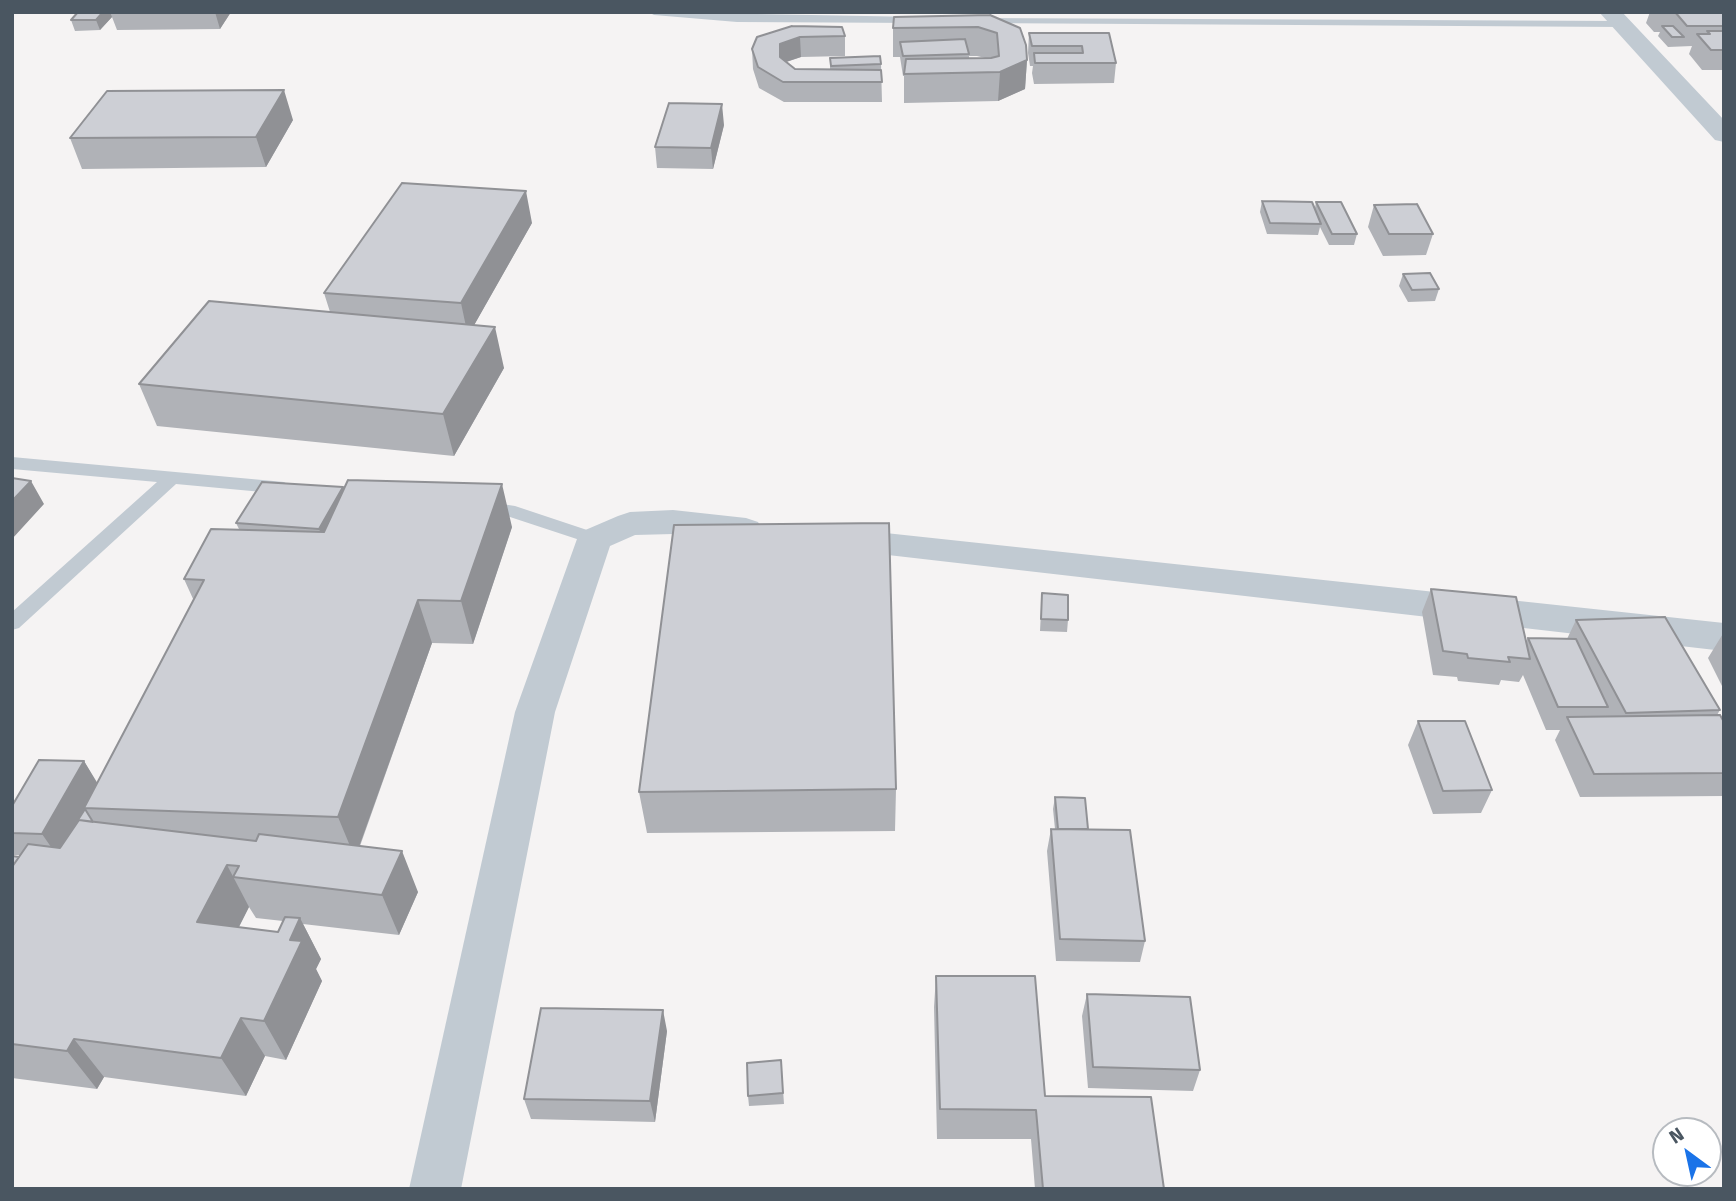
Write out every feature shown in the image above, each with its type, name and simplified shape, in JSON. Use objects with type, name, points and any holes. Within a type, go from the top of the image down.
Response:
[{"type":"street","points":[[1616,18],[1724,135]]},
{"type":"street","points":[[435,1189],[536,712],[595,539],[630,524],[673,522],[1724,637]]},
{"type":"lane","points":[[654,12],[737,19],[930,20]]},
{"type":"lane","points":[[958,21],[1616,18]]},
{"type":"lane","points":[[12,463],[307,491]]},
{"type":"lane","points":[[12,623],[172,478]]},
{"type":"lane","points":[[468,506],[509,510],[595,539]]},
{"type":"building","points":[[78,12],[103,12],[96,20],[71,20]]},
{"type":"building","points":[[1675,12],[1722,12],[1724,26],[1687,26]]},
{"type":"building","points":[[990,15],[1020,28],[1026,45],[1027,60],[1000,72],[904,74],[906,59],[999,56],[997,33],[978,27],[893,28],[894,17]]},
{"type":"building","points":[[792,26],[842,27],[845,36],[800,37],[780,44],[780,57],[795,69],[881,70],[882,82],[783,82],[758,67],[752,49],[757,37]]},
{"type":"building","points":[[1662,26],[1673,26],[1684,37],[1672,37]]},
{"type":"building","points":[[1707,31],[1724,31],[1724,50],[1711,50],[1697,34],[1710,34]]},
{"type":"building","points":[[1029,33],[1109,33],[1116,63],[1035,63],[1034,53],[1083,53],[1082,46],[1032,46]]},
{"type":"building","points":[[965,39],[969,54],[903,56],[900,42]]},
{"type":"building","points":[[880,56],[881,64],[831,66],[830,58]]},
{"type":"building","points":[[284,90],[256,137],[70,138],[107,91]]},
{"type":"building","points":[[669,103],[722,104],[711,148],[655,147]]},
{"type":"building","points":[[402,183],[526,191],[461,303],[324,293]]},
{"type":"building","points":[[1262,201],[1312,202],[1321,224],[1270,223]]},
{"type":"building","points":[[1316,202],[1341,202],[1357,234],[1332,234]]},
{"type":"building","points":[[1417,204],[1433,234],[1389,234],[1374,205]]},
{"type":"building","points":[[1430,273],[1439,289],[1412,290],[1403,274]]},
{"type":"building","points":[[209,301],[495,327],[443,414],[139,384]]},
{"type":"building","points":[[12,478],[31,481],[12,501]]},
{"type":"building","points":[[348,480],[502,484],[461,601],[418,600],[338,817],[84,808],[204,580],[184,579],[211,529],[324,532]]},
{"type":"building","points":[[262,482],[343,487],[319,529],[236,523]]},
{"type":"building","points":[[889,523],[896,789],[639,792],[674,525]]},
{"type":"building","points":[[1431,589],[1516,597],[1530,659],[1508,657],[1510,662],[1468,658],[1467,654],[1443,651]]},
{"type":"building","points":[[1042,593],[1068,595],[1068,620],[1041,619]]},
{"type":"building","points":[[1665,617],[1720,710],[1626,713],[1576,620]]},
{"type":"building","points":[[1528,638],[1576,639],[1608,707],[1558,707]]},
{"type":"building","points":[[1720,715],[1724,722],[1724,773],[1594,774],[1567,717]]},
{"type":"building","points":[[1418,721],[1465,721],[1492,790],[1443,791]]},
{"type":"building","points":[[39,760],[84,761],[42,834],[12,833],[12,806]]},
{"type":"building","points":[[1055,797],[1085,798],[1088,829],[1058,829]]},
{"type":"building","points":[[85,809],[93,822],[79,820],[60,848]]},
{"type":"building","points":[[79,820],[256,841],[259,834],[402,851],[382,895],[233,877],[239,866],[227,865],[197,922],[278,932],[285,917],[300,918],[290,940],[302,941],[264,1021],[241,1018],[221,1058],[74,1039],[67,1051],[12,1044],[12,867],[28,844],[60,848]]},
{"type":"building","points":[[1051,829],[1130,830],[1145,941],[1060,939]]},
{"type":"building","points":[[12,856],[19,857],[12,867]]},
{"type":"building","points":[[936,976],[1035,976],[1045,1096],[1151,1097],[1164,1189],[1043,1189],[1036,1110],[940,1109]]},
{"type":"building","points":[[1087,994],[1190,997],[1200,1070],[1093,1067]]},
{"type":"building","points":[[541,1008],[663,1010],[650,1101],[524,1099]]},
{"type":"building","points":[[781,1060],[783,1093],[748,1096],[747,1063]]}]
